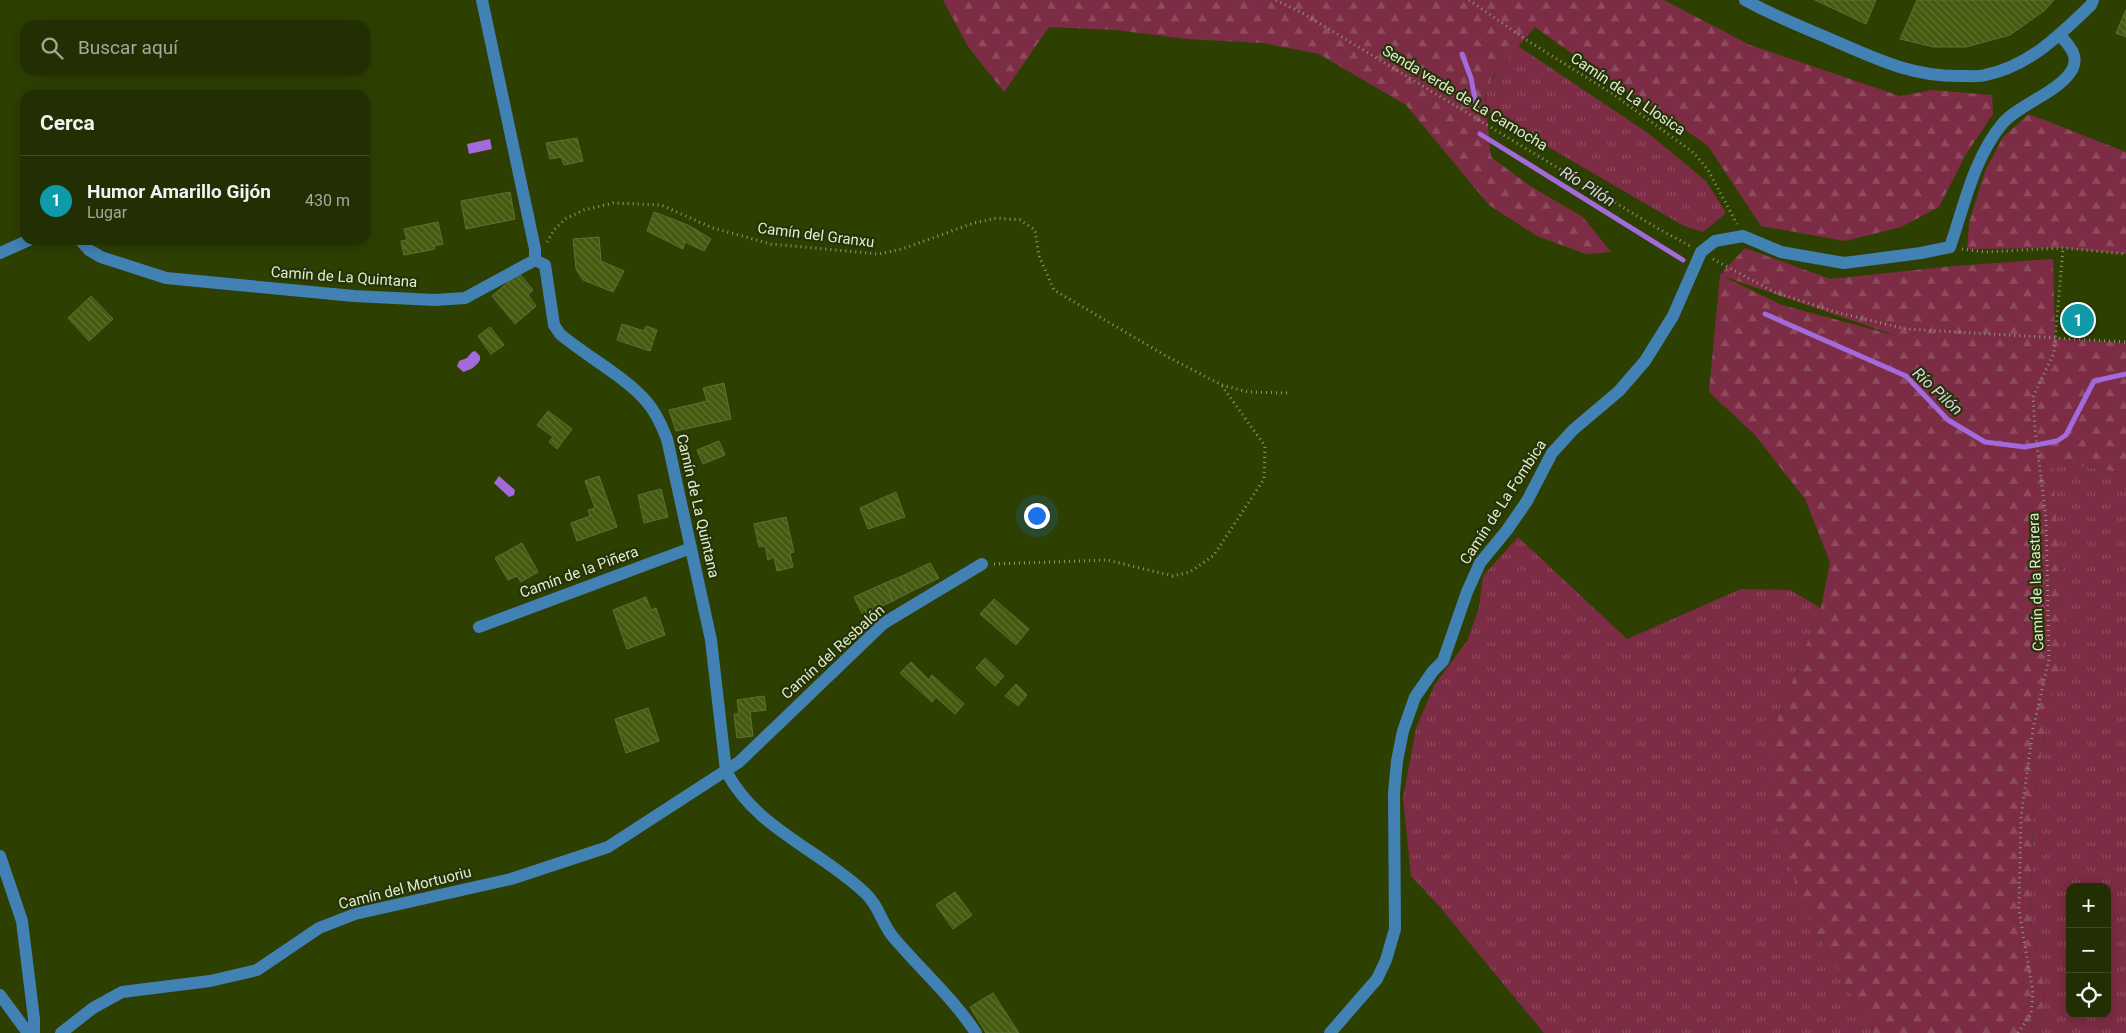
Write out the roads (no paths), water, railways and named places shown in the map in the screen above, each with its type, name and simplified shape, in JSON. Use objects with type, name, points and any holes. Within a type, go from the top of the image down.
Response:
[{"type":"street","points":[[482,0],[535,249],[540,262]]},
{"type":"street","points":[[1745,0],[1769,14],[1894,67],[1943,76],[1984,75],[2034,54],[2060,35],[2091,5],[2093,0]]},
{"type":"street","name":"Camín de La Fombica","points":[[1330,1033],[1376,979],[1386,960],[1395,929],[1394,793],[1402,738],[1415,697],[1433,671],[1443,661],[1467,592],[1480,563],[1522,508],[1552,453],[1572,430],[1618,391],[1645,361],[1673,316],[1701,252],[1715,241],[1743,236],[1781,252],[1844,263],[1921,253],[1950,246],[1979,163],[1991,139],[2004,122],[2067,78],[2074,66],[2073,52],[2060,35]]},
{"type":"street","points":[[0,253],[20,244]]},
{"type":"street","name":"Camín de La Quintana","points":[[84,245],[101,257],[166,278],[354,296],[435,300],[465,298],[540,262],[554,326],[560,334],[633,389],[647,402],[660,421],[667,438],[711,640],[726,771],[735,788],[763,819],[847,876],[868,895],[884,919],[892,936],[963,1013],[976,1033]]},
{"type":"street","name":"Camín de la Piñera","points":[[479,627],[692,548]]},
{"type":"street","name":"Camín del Resbalón","points":[[726,771],[739,762],[884,623],[982,564]]},
{"type":"street","name":"Camín del Mortuoriu","points":[[61,1033],[93,1008],[122,992],[210,981],[257,970],[319,928],[355,914],[510,879],[608,846],[726,771]]},
{"type":"street","points":[[0,856],[22,921],[34,1033]]},
{"type":"street","points":[[0,995],[28,1033]]},
{"type":"waterway","name":"Río Pilón","points":[[1462,54],[1471,78],[1477,109]]},
{"type":"waterway","name":"Río Pilón","points":[[1480,134],[1683,260]]},
{"type":"waterway","name":"Río Pilón","points":[[1765,314],[1906,376],[1948,420],[1985,442],[2025,447],[2057,441],[2066,435],[2094,381],[2126,374]]},
{"type":"place","name":"Humor Amarillo Gijón","points":[[2078,320]]}]
